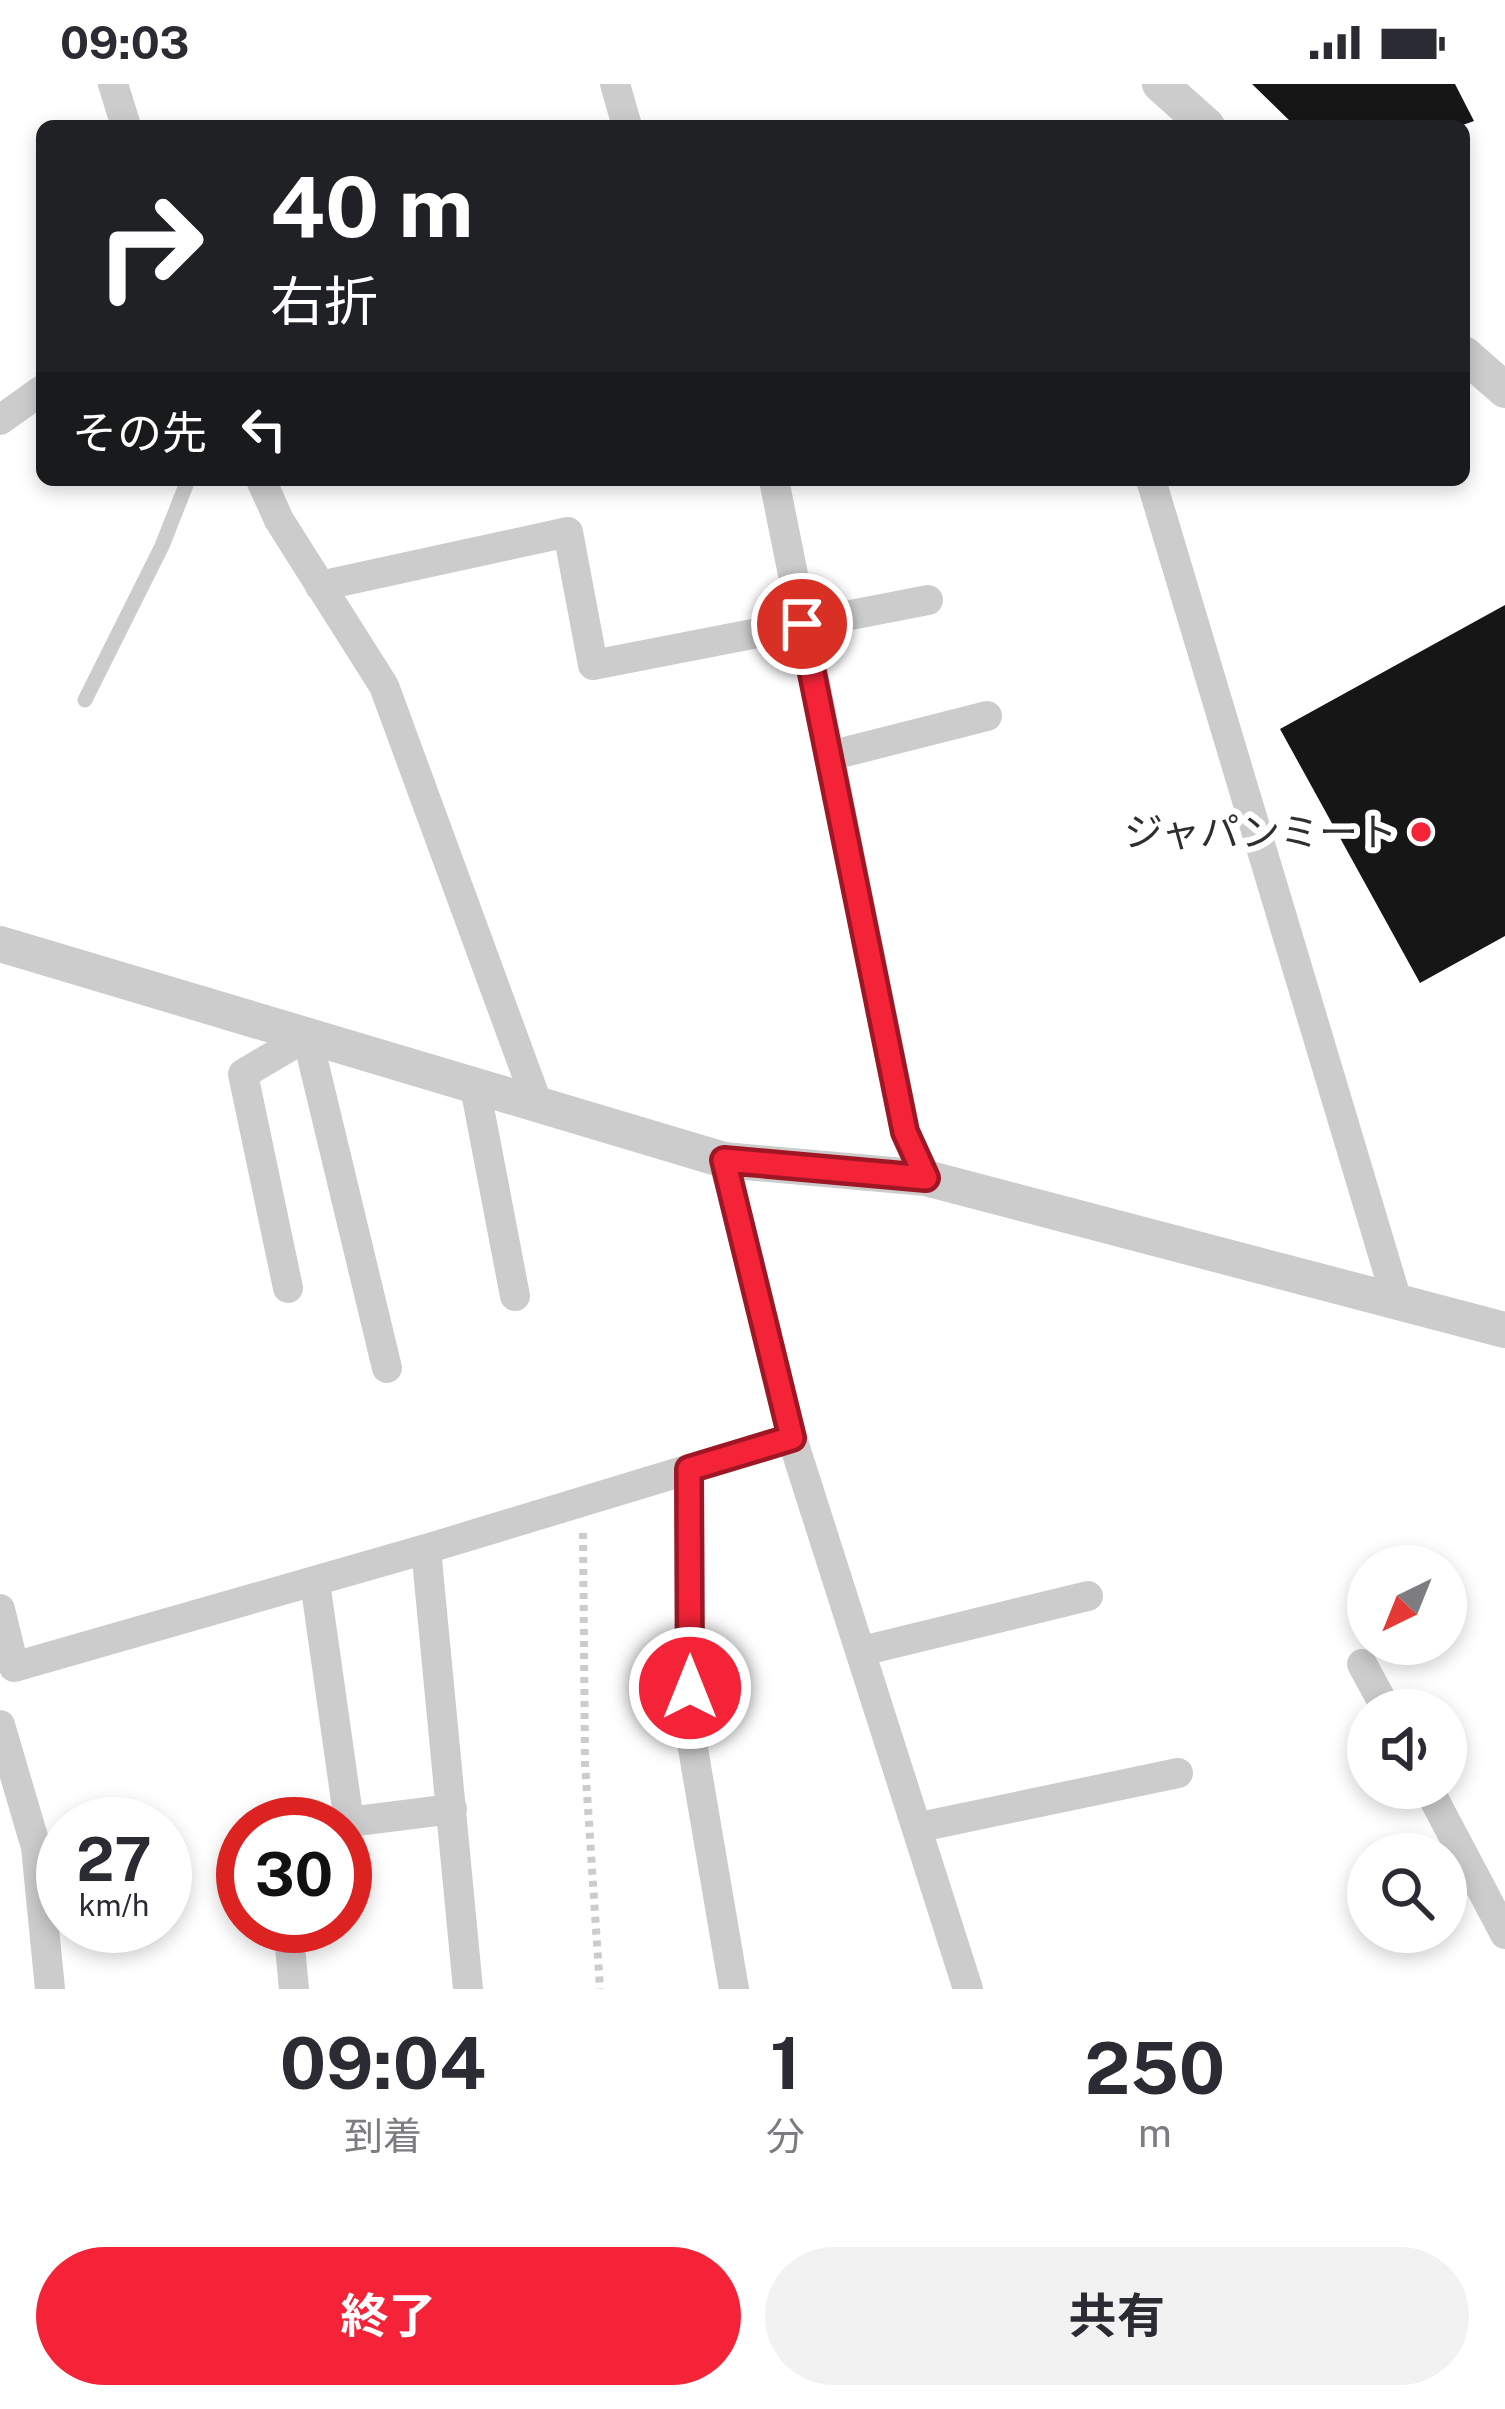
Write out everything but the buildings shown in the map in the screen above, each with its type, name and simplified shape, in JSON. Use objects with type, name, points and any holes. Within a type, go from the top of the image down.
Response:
[{"type":"street","points":[[113,84],[124,120]]},
{"type":"street","points":[[615,84],[625,120]]},
{"type":"street","points":[[1160,84],[1200,120]]},
{"type":"street","points":[[1470,362],[1505,390]]},
{"type":"street","points":[[0,420],[36,394]]},
{"type":"street","points":[[265,486],[320,586],[384,686],[538,1106]]},
{"type":"street","points":[[775,486],[905,1132],[926,1178]]},
{"type":"street","points":[[1153,486],[1397,1301]]},
{"type":"street","points":[[320,586],[568,532],[593,665],[928,600]]},
{"type":"street","points":[[829,756],[986,716]]},
{"type":"street","points":[[0,944],[724,1160],[926,1178],[1505,1330]]},
{"type":"street","points":[[288,1288],[243,1074],[307,1036]]},
{"type":"street","points":[[307,1036],[387,1368]]},
{"type":"street","points":[[476,1087],[515,1296]]},
{"type":"street","points":[[724,1160],[792,1438],[968,1989]]},
{"type":"street","points":[[0,1609],[7,1670],[792,1438]]},
{"type":"street","points":[[689,1469],[690,1731],[734,1989]]},
{"type":"street","points":[[426,1549],[468,1989]]},
{"type":"street","points":[[315,1582],[349,1822],[452,1809]]},
{"type":"street","points":[[862,1651],[1088,1596]]},
{"type":"street","points":[[0,1725],[36,1846],[50,1989]]},
{"type":"street","points":[[920,1827],[1178,1773]]},
{"type":"street","points":[[1439,1809],[1505,1934]]},
{"type":"street","points":[[291,1953],[294,1989]]},
{"type":"lane","points":[[85,700],[162,546],[186,486]]},
{"type":"path","points":[[583,1502],[586,1763],[600,1989]]},
{"type":"place","name":"ジャパンミート","points":[[1421,832]]},
{"type":"route","points":[[690,1688],[689,1469],[792,1438],[724,1160],[926,1178],[905,1132],[802,624]]}]
